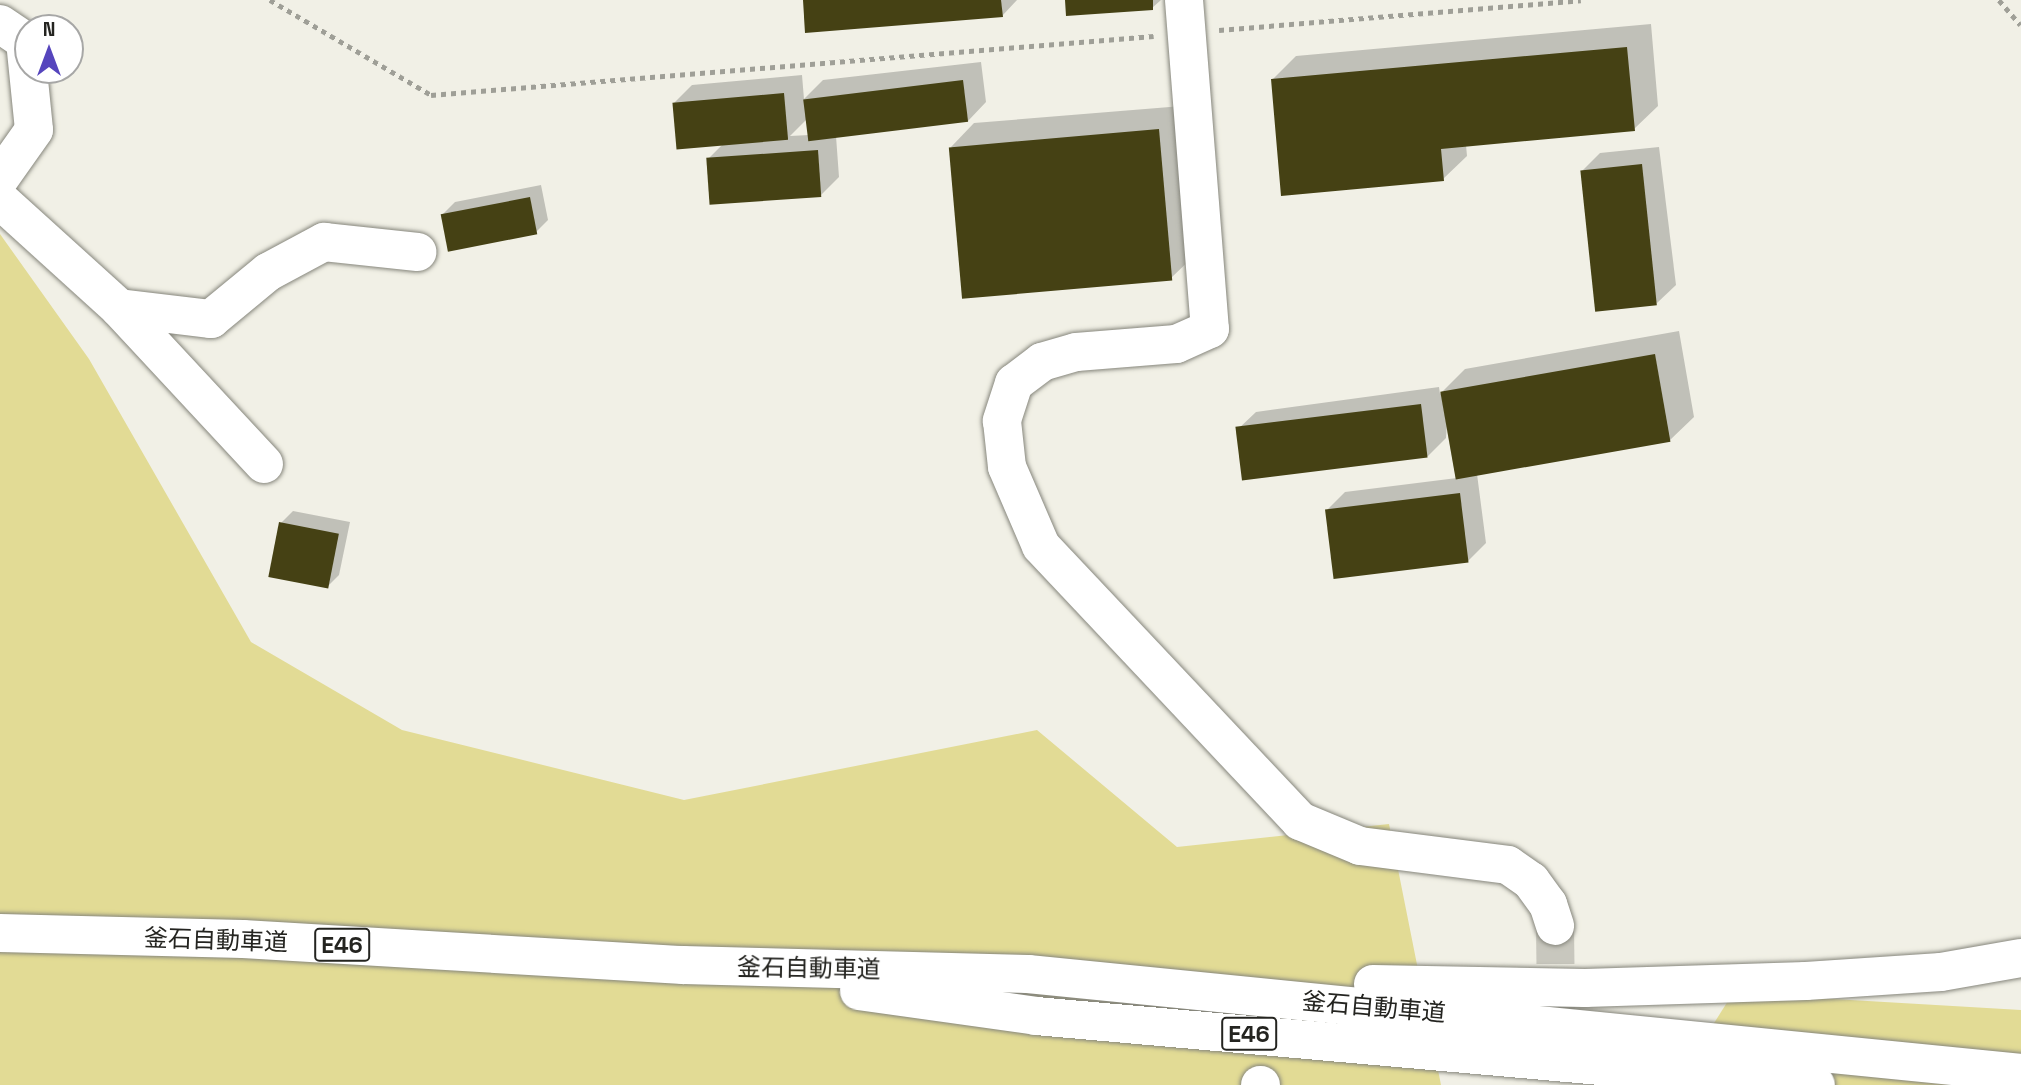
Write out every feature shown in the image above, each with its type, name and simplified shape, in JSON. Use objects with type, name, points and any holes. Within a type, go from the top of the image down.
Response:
[{"type":"main road","points":[[1186,16],[1210,329],[1176,344],[1076,352],[1042,362],[1014,383],[1002,421],[1007,467],[1041,546],[1300,821],[1360,846],[1508,865],[1531,881],[1548,904],[1555,926]]},
{"type":"main road","points":[[0,24],[24,41],[34,130],[0,178]]},
{"type":"main road","points":[[0,200],[119,308],[264,464]]},
{"type":"main road","points":[[119,308],[211,319],[268,272],[324,242],[417,252]]},
{"type":"main road","name":"釜石自動車道","points":[[0,933],[243,939],[683,965],[1028,974],[2021,1073]]},
{"type":"main road","points":[[1028,974],[1585,988],[1860,978],[1941,972],[2021,958]]},
{"type":"main road","name":"釜石自動車道","points":[[683,965],[1036,1016],[1816,1085]]},
{"type":"main road","points":[[1464,1052],[1632,1085]]},
{"type":"path","points":[[270,0],[431,95],[1186,16],[1581,0]]},
{"type":"path","points":[[1999,0],[2021,25]]},
{"type":"shaded area","points":[[0,234],[89,359],[251,642],[402,730],[684,800],[1037,730],[1177,847],[1389,824],[1441,1085],[0,1085]]},
{"type":"shaded area","points":[[1733,993],[2021,1010],[2021,1085],[1675,1085]]},
{"type":"building","points":[[803,0],[1001,0],[1003,17],[805,33]]},
{"type":"building","points":[[1065,0],[1153,0],[1153,10],[1066,16]]},
{"type":"building","points":[[1627,47],[1635,131],[1441,149],[1444,181],[1281,196],[1271,79]]},
{"type":"building","points":[[963,80],[968,122],[808,141],[803,100]]},
{"type":"building","points":[[784,93],[788,140],[677,150],[672,103]]},
{"type":"building","points":[[1159,129],[1172,280],[962,299],[949,147]]},
{"type":"building","points":[[818,150],[821,197],[710,205],[706,158]]},
{"type":"building","points":[[1642,164],[1657,305],[1595,312],[1580,170]]},
{"type":"building","points":[[530,197],[537,234],[448,252],[441,214]]},
{"type":"building","points":[[1655,354],[1670,442],[1456,480],[1440,392]]},
{"type":"building","points":[[1421,404],[1428,458],[1242,480],[1235,427]]},
{"type":"building","points":[[1460,493],[1469,562],[1334,579],[1325,510]]},
{"type":"building","points":[[279,522],[339,534],[328,589],[268,577]]},
{"type":"tunnel","points":[[1555,926],[1557,1085]]}]
